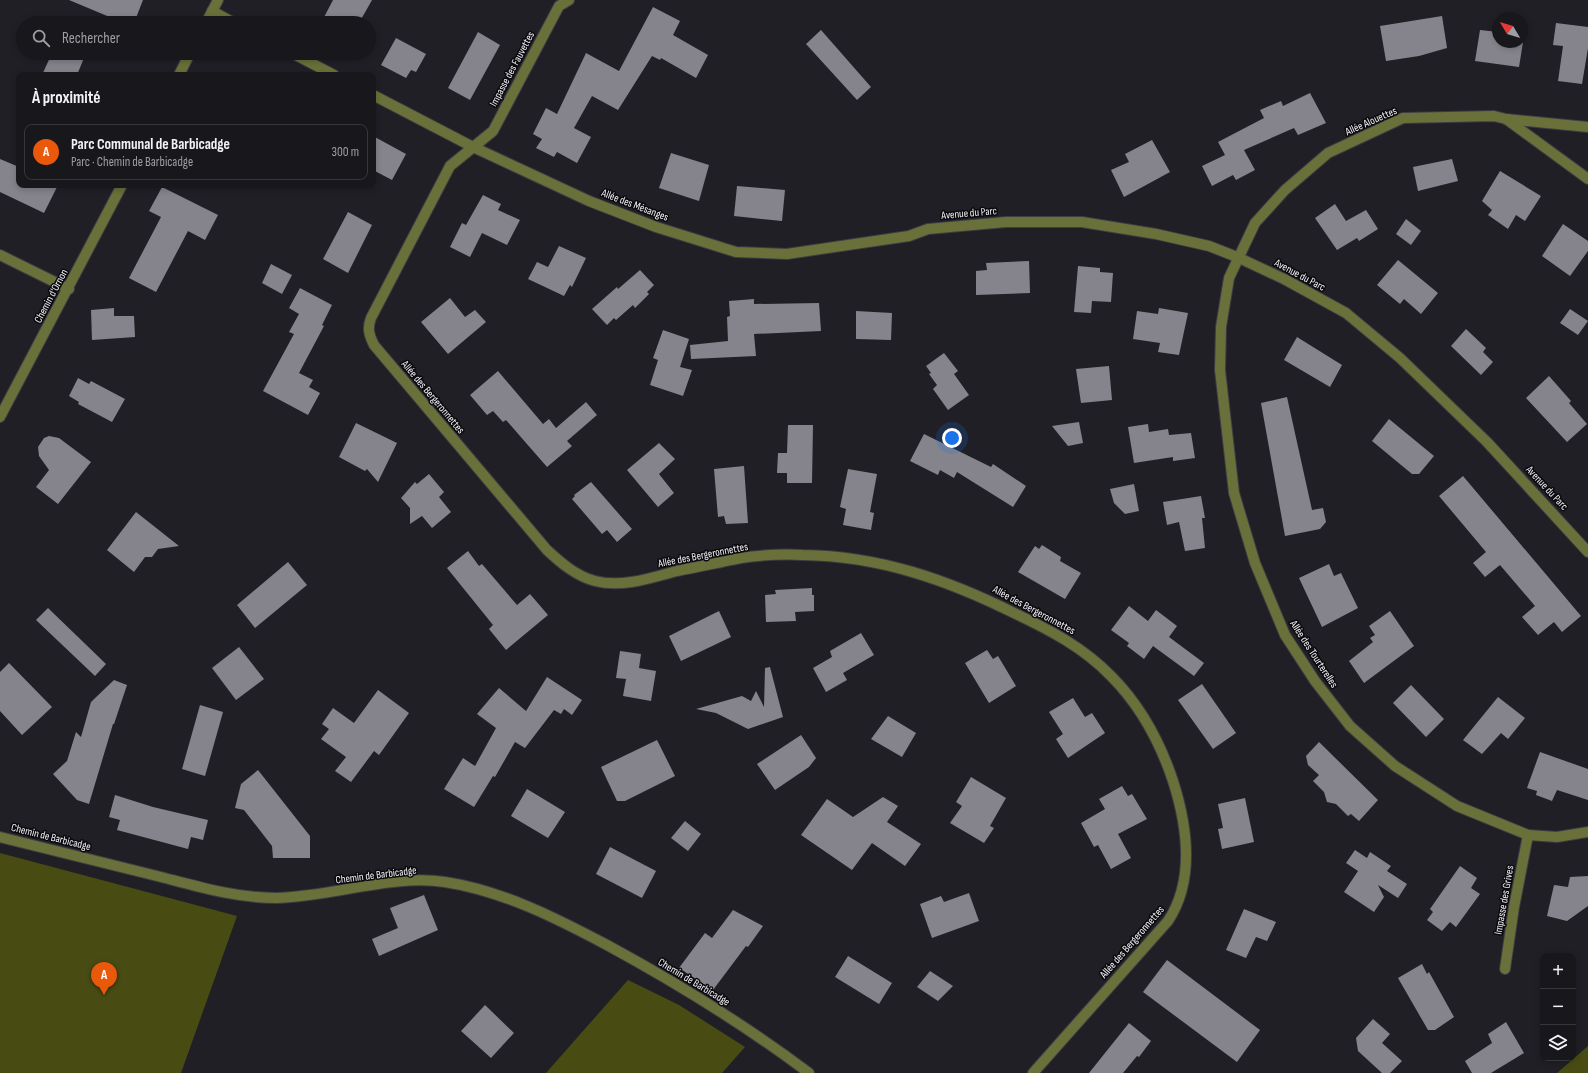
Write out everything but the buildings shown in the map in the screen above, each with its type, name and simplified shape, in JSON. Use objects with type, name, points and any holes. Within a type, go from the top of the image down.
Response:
[{"type":"street","points":[[210,16],[218,0]]},
{"type":"street","name":"Impasse des Fauvettes","points":[[473,147],[493,131],[559,6],[569,0]]},
{"type":"street","points":[[212,12],[220,16]]},
{"type":"street","points":[[180,72],[186,60]]},
{"type":"street","points":[[305,60],[328,72]]},
{"type":"street","name":"Allée des Mésanges","points":[[376,97],[473,147],[589,200],[656,227],[736,252],[787,254],[909,236]]},
{"type":"street","name":"Allée Alouettes","points":[[1237,257],[1255,223],[1285,190],[1328,154],[1403,118],[1494,116],[1506,119],[1588,127]]},
{"type":"street","points":[[1506,119],[1588,179]]},
{"type":"street","name":"Allée des Bergeronnettes","points":[[473,147],[450,166],[371,318],[368,330],[374,345],[547,550],[559,561],[584,577],[605,582],[634,581],[744,558],[803,555],[853,559],[909,569],[980,596],[1044,627],[1077,647],[1112,677],[1146,719],[1165,760],[1182,817],[1186,852],[1179,900],[1168,921],[1033,1073]]},
{"type":"street","name":"Chemin d'Ornon","points":[[0,418],[69,289],[120,188]]},
{"type":"street","name":"Avenue du Parc","points":[[909,236],[928,229],[999,223],[1082,222],[1156,234],[1209,246],[1237,257],[1284,279],[1346,313],[1400,358],[1487,442],[1588,552]]},
{"type":"street","points":[[0,255],[69,289]]},
{"type":"street","name":"Allée des Tourterelles","points":[[1237,257],[1229,278],[1220,334],[1220,370],[1234,493],[1255,563],[1285,635],[1315,681],[1350,726],[1395,766],[1457,806],[1528,835],[1557,837],[1588,832]]},
{"type":"street","name":"Impasse des Grives","points":[[1505,969],[1528,835]]},
{"type":"street","name":"Chemin de Barbicadge","points":[[0,837],[226,893],[275,898],[321,894],[420,880],[444,882],[467,887],[541,911],[635,960],[718,1010],[810,1073]]},
{"type":"green space","points":[[0,853],[237,916],[181,1073],[0,1073]]},
{"type":"green space","points":[[628,980],[679,1005],[745,1047],[722,1073],[546,1073]]},
{"type":"green space","points":[[1588,1046],[1588,1073],[1557,1073],[1571,1061],[1576,1061],[1576,1056]]},
{"type":"place","name":"Parc Communal de Barbicadge","points":[[104,995]]}]
